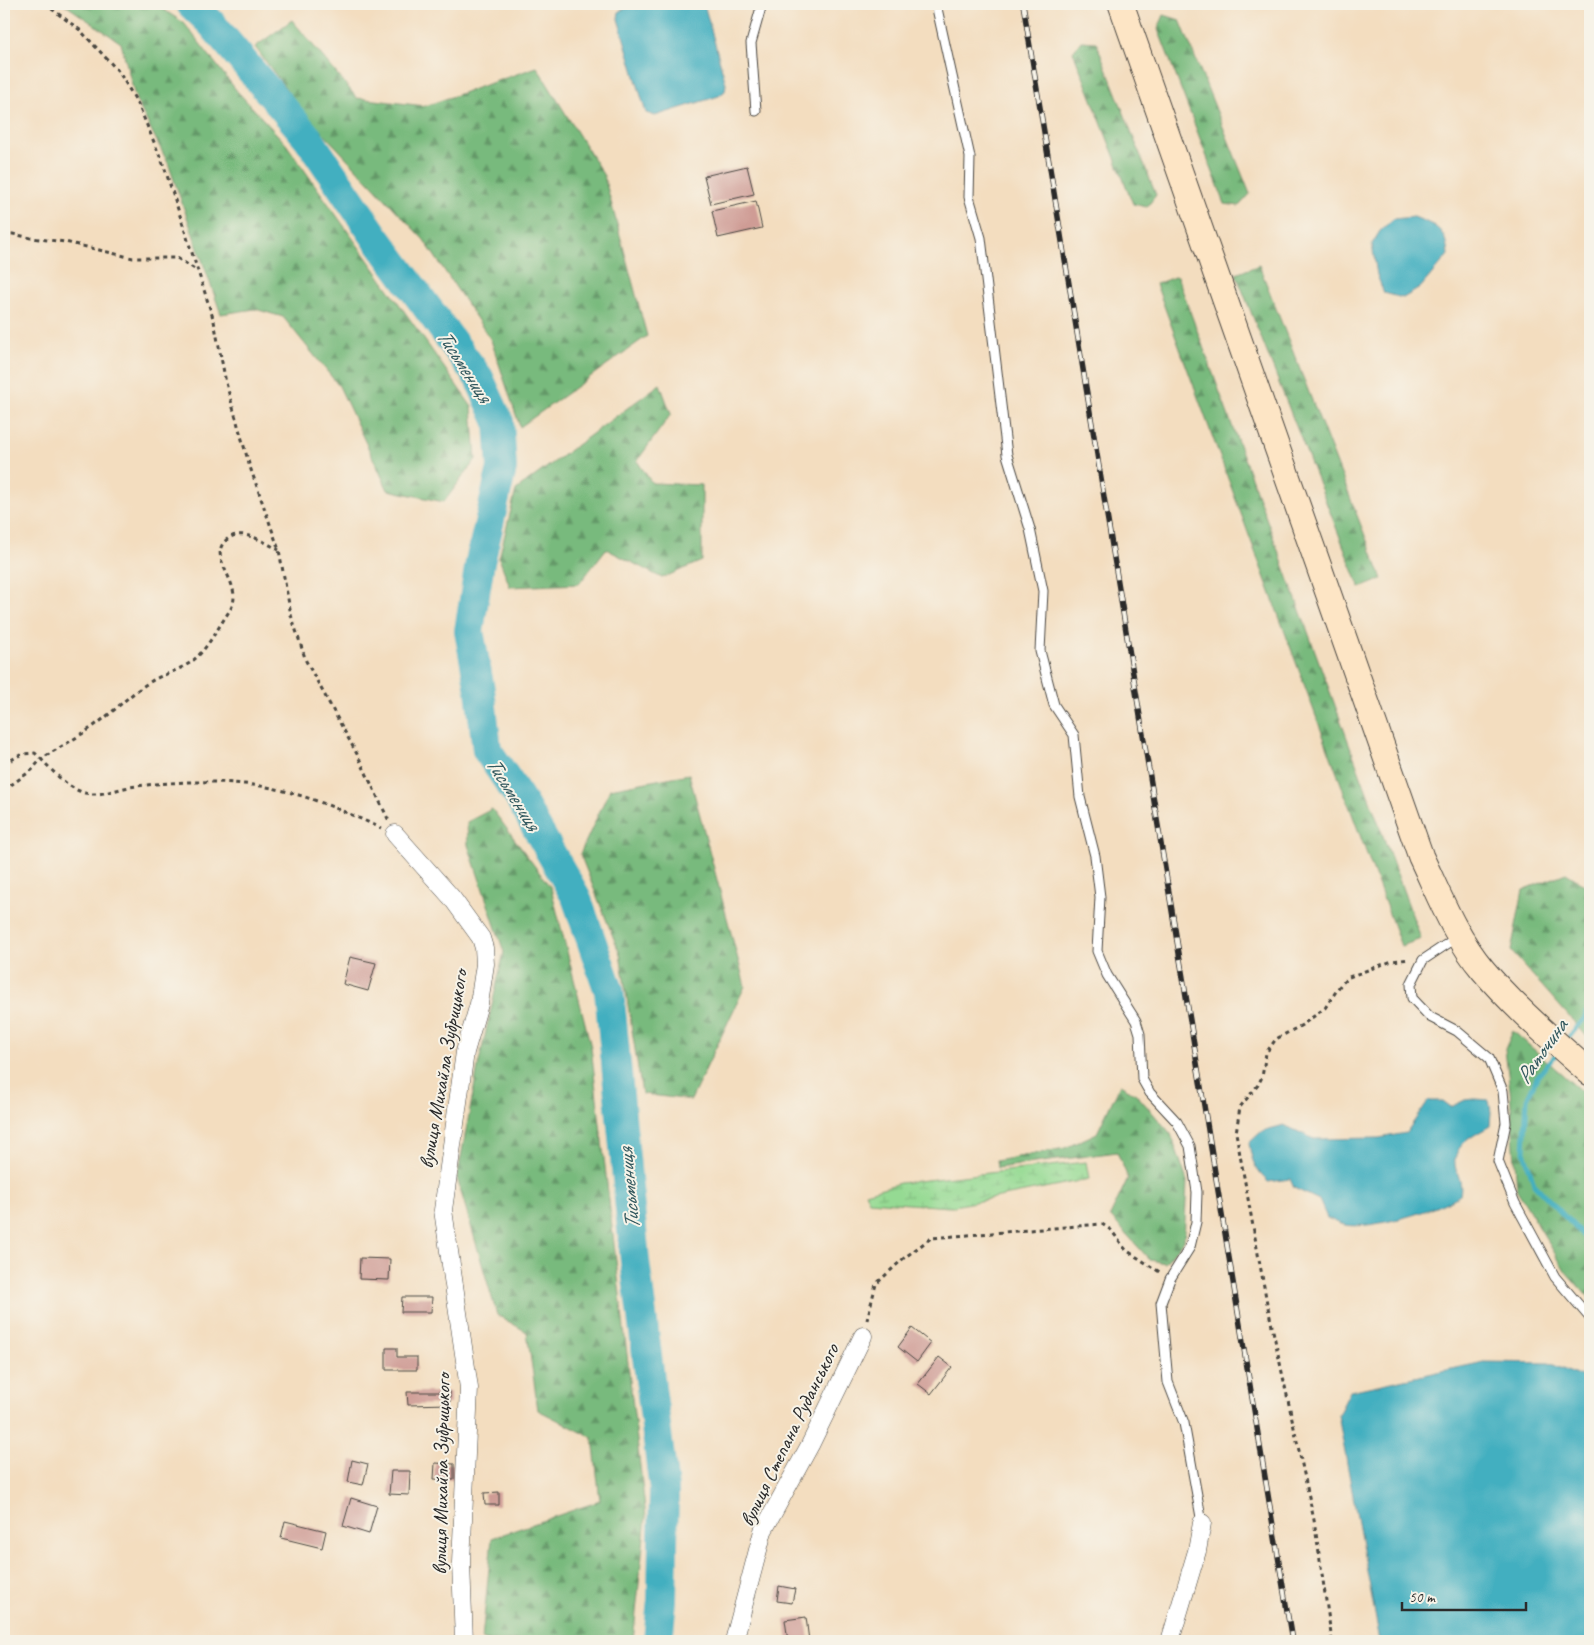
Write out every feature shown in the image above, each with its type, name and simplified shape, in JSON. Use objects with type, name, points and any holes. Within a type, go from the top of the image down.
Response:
[{"type":"main road","points":[[1121,4],[1421,856],[1459,935],[1482,969],[1527,1017],[1590,1072]]},
{"type":"street","name":"вулиця Михайла Зубрицького","points":[[395,834],[452,898],[477,931],[484,948],[485,964],[479,1004],[465,1052],[443,1210],[469,1388],[461,1563],[464,1641]]},
{"type":"street","name":"вулиця Степана Руданського","points":[[734,1641],[763,1531],[810,1445],[863,1336]]},
{"type":"street","points":[[1170,1641],[1198,1550],[1202,1522]]},
{"type":"lane","points":[[756,111],[751,43],[762,4]]},
{"type":"lane","points":[[936,4],[970,157],[969,197],[981,238],[1007,455],[1030,530],[1042,591],[1040,651],[1054,704],[1074,735],[1080,797],[1095,856],[1100,897],[1097,952],[1107,975],[1136,1021],[1140,1034],[1142,1079],[1150,1093],[1177,1122],[1190,1146],[1197,1192],[1196,1222],[1190,1247],[1170,1279],[1161,1303],[1168,1382],[1184,1423],[1202,1522]]},
{"type":"lane","points":[[1459,935],[1423,960],[1410,984],[1412,998],[1430,1017],[1458,1031],[1489,1058],[1503,1091],[1506,1123],[1498,1161],[1515,1203],[1555,1277],[1590,1318]]},
{"type":"path","points":[[45,4],[80,30],[119,72],[134,96],[164,166],[214,321],[226,383],[246,455],[279,550],[291,615],[306,661],[357,754],[395,834]]},
{"type":"path","points":[[4,232],[31,238],[65,242],[133,258],[177,258],[198,271]]},
{"type":"path","points":[[4,790],[32,770],[41,759],[107,716],[150,681],[184,666],[197,657],[232,608],[235,595],[231,580],[220,559],[221,546],[229,538],[238,535],[259,539],[279,550]]},
{"type":"path","points":[[4,764],[22,754],[35,753],[64,782],[83,792],[96,795],[129,787],[172,784],[243,784],[280,789],[343,811],[395,834]]},
{"type":"path","points":[[1332,1641],[1314,1520],[1267,1303],[1236,1133],[1237,1121],[1240,1107],[1262,1077],[1266,1053],[1276,1039],[1302,1025],[1325,1008],[1341,984],[1349,977],[1392,961],[1407,958],[1423,960]]},
{"type":"path","points":[[863,1336],[876,1284],[904,1258],[931,1238],[1102,1224],[1111,1230],[1126,1250],[1170,1279]]},
{"type":"green space","points":[[64,4],[155,4],[184,23],[237,91],[286,144],[472,407],[476,459],[444,502],[388,490],[339,386],[283,317],[255,309],[221,314],[168,163],[136,100],[121,43]]},
{"type":"green space","points":[[1164,15],[1180,20],[1250,194],[1239,206],[1225,204],[1158,29]]},
{"type":"green space","points":[[292,20],[357,98],[425,106],[537,67],[604,176],[647,336],[520,427],[491,340],[424,240],[304,113],[255,47]]},
{"type":"green space","points":[[1081,41],[1096,42],[1156,195],[1147,207],[1133,204],[1073,51]]},
{"type":"green space","points":[[1259,265],[1382,579],[1360,588],[1236,274]]},
{"type":"green space","points":[[1177,276],[1421,939],[1401,946],[1156,284]]},
{"type":"green space","points":[[660,384],[671,414],[637,461],[652,483],[702,485],[702,561],[662,578],[606,549],[579,584],[510,587],[499,558],[516,490]]},
{"type":"green space","points":[[689,774],[745,986],[691,1100],[642,1094],[620,954],[580,854],[610,789]]},
{"type":"green space","points":[[492,809],[551,888],[591,1047],[646,1517],[633,1641],[487,1641],[482,1639],[492,1538],[600,1501],[593,1438],[538,1410],[527,1332],[497,1315],[457,1178],[479,1062],[504,952],[468,845],[467,822]]},
{"type":"green space","points":[[1566,873],[1590,888],[1590,1040],[1511,951],[1523,890]]},
{"type":"green space","points":[[1513,1031],[1590,1099],[1590,1299],[1566,1272],[1517,1190],[1510,1090],[1505,1049]]},
{"type":"green space","points":[[1120,1085],[1136,1094],[1171,1134],[1187,1181],[1184,1240],[1165,1263],[1150,1260],[1110,1216],[1128,1178],[1117,1152],[997,1168],[996,1161],[1065,1148],[1097,1133]]},
{"type":"green space","points":[[1086,1162],[1089,1179],[949,1207],[869,1201],[865,1193],[900,1183]]},
{"type":"water","points":[[639,4],[704,4],[726,84],[725,91],[719,96],[655,116],[646,113],[618,19],[619,11]]},
{"type":"water","points":[[1414,217],[1434,226],[1442,233],[1448,255],[1420,288],[1403,298],[1384,293],[1377,275],[1372,244],[1380,231],[1393,219]]},
{"type":"water","points":[[1465,1100],[1489,1100],[1491,1112],[1490,1126],[1466,1141],[1458,1151],[1455,1165],[1460,1182],[1460,1195],[1436,1207],[1404,1218],[1357,1226],[1343,1224],[1327,1218],[1319,1200],[1294,1188],[1290,1179],[1268,1182],[1257,1169],[1251,1154],[1249,1143],[1262,1131],[1284,1125],[1314,1139],[1379,1138],[1406,1133],[1428,1101],[1443,1101],[1451,1107]]},
{"type":"water","points":[[1484,1362],[1549,1363],[1590,1381],[1590,1641],[1380,1641],[1338,1415],[1350,1391]]},
{"type":"building","points":[[747,166],[754,194],[711,204],[704,176]]},
{"type":"building","points":[[756,201],[762,228],[718,238],[712,211]]},
{"type":"building","points":[[350,957],[376,963],[368,991],[343,984]]},
{"type":"building","points":[[360,1258],[390,1259],[389,1280],[359,1279]]},
{"type":"building","points":[[402,1297],[432,1297],[431,1312],[401,1312]]},
{"type":"building","points":[[912,1328],[931,1343],[917,1362],[898,1347]]},
{"type":"building","points":[[386,1348],[397,1348],[397,1357],[417,1357],[417,1370],[386,1370]]},
{"type":"building","points":[[939,1357],[952,1367],[931,1394],[918,1384]]},
{"type":"building","points":[[407,1392],[450,1392],[450,1404],[408,1405]]},
{"type":"building","points":[[352,1460],[368,1464],[363,1485],[348,1482]]},
{"type":"building","points":[[435,1463],[454,1464],[454,1480],[434,1479]]},
{"type":"building","points":[[391,1471],[410,1471],[409,1495],[389,1494]]},
{"type":"building","points":[[499,1492],[499,1505],[485,1505],[484,1493]]},
{"type":"building","points":[[351,1498],[377,1506],[369,1534],[343,1526]]},
{"type":"building","points":[[285,1521],[326,1531],[322,1548],[281,1538]]},
{"type":"building","points":[[779,1586],[795,1589],[792,1603],[777,1601]]},
{"type":"building","points":[[806,1617],[809,1641],[788,1641],[785,1620]]},
{"type":"waterway","name":"Тисьмениця","points":[[191,4],[210,22],[308,138],[376,238],[479,378],[499,422],[502,468],[480,562],[469,631],[480,690],[487,750],[519,797],[576,897],[609,991],[635,1261],[664,1489],[662,1600],[658,1641]]},
{"type":"waterway","name":"Раточина","points":[[1565,1042],[1584,1019],[1590,1006]]},
{"type":"waterway","name":"Раточина","points":[[1557,1053],[1537,1077],[1527,1099],[1524,1151],[1534,1184],[1590,1243]]},
{"type":"railway","points":[[1023,4],[1292,1641]]}]
